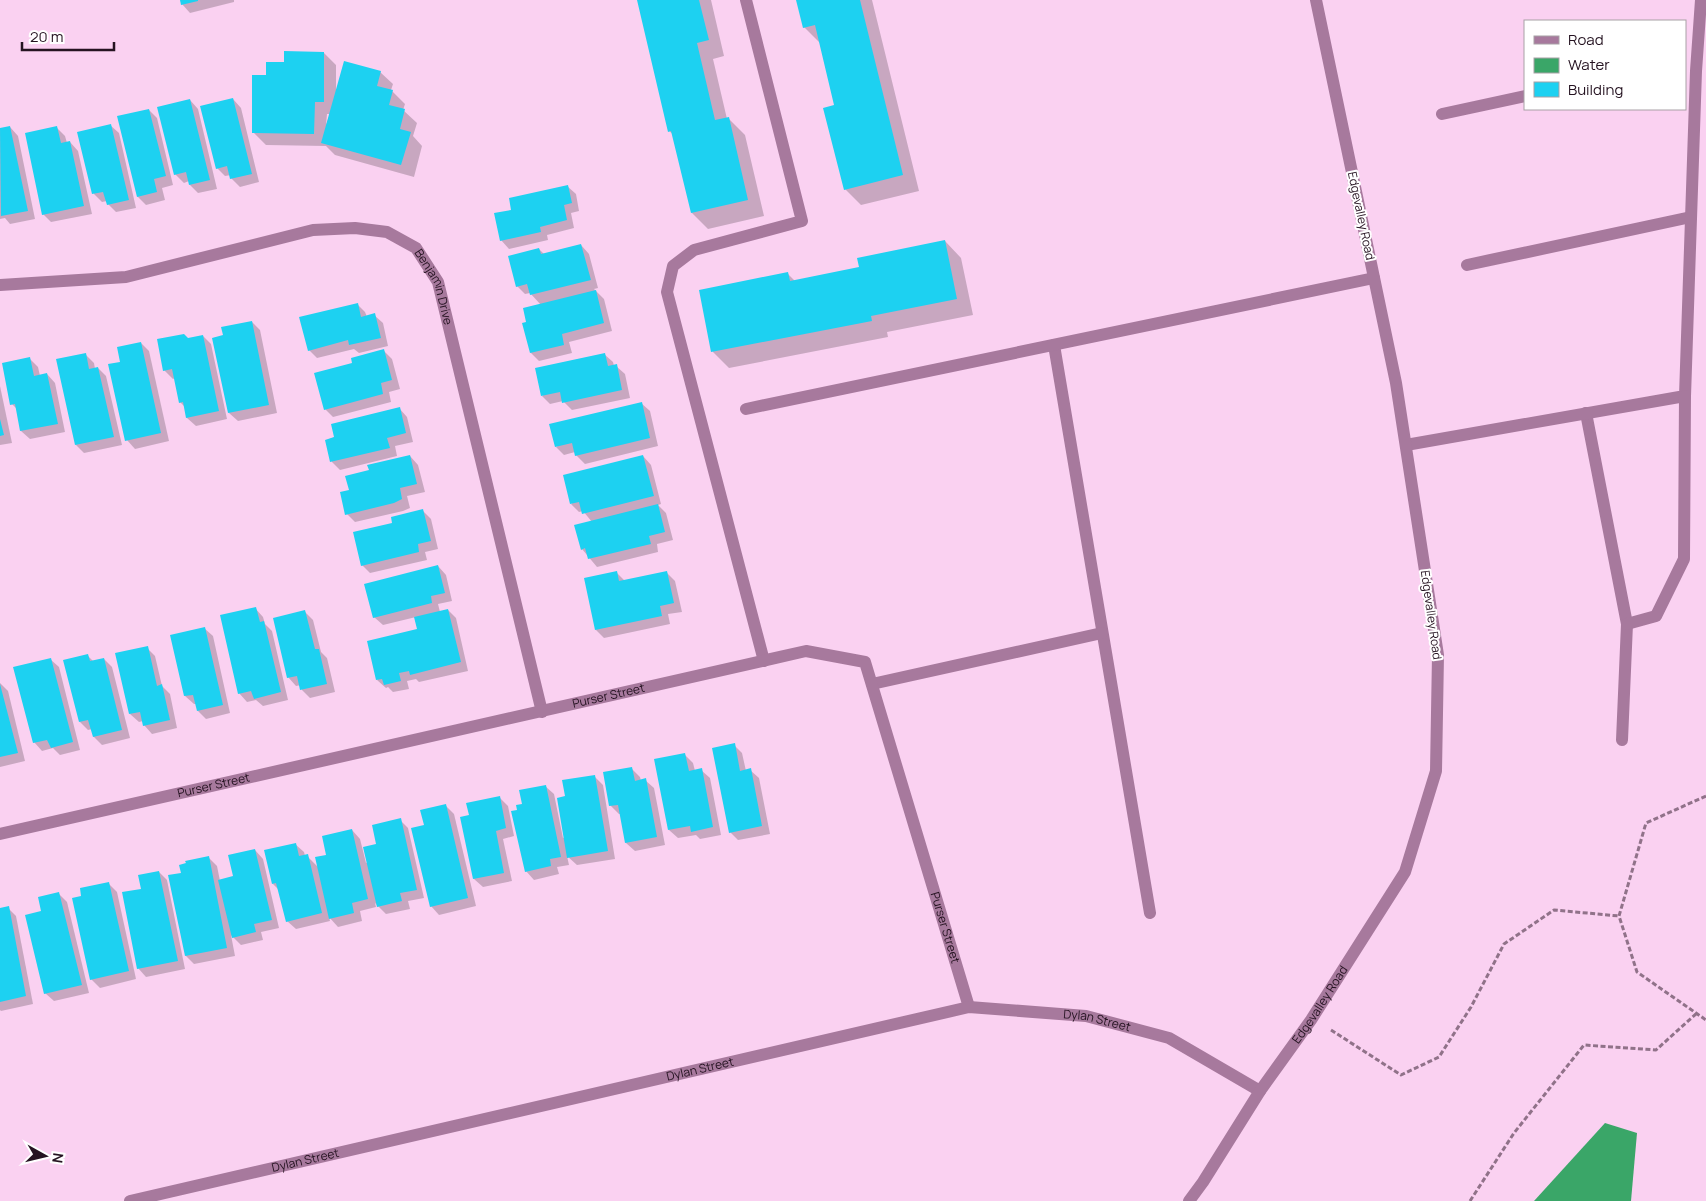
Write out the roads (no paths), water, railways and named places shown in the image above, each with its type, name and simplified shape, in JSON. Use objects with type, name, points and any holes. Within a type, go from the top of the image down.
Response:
[{"type":"street","points":[[746,0],[802,221],[694,250],[673,266],[667,292],[764,661]]},
{"type":"street","name":"Edgevalley Road","points":[[1190,1201],[1260,1091],[1311,1020],[1404,872],[1436,771],[1438,655],[1406,445],[1396,383],[1316,0]]},
{"type":"street","points":[[1627,624],[1656,616],[1684,559],[1685,396],[1691,216],[1691,62],[1701,0]]},
{"type":"street","points":[[1442,114],[1524,96]]},
{"type":"street","points":[[1467,265],[1691,216]]},
{"type":"street","name":"Benjamin Drive","points":[[0,285],[126,276],[313,230],[354,228],[387,232],[416,248],[438,282],[542,712]]},
{"type":"street","points":[[746,410],[1374,278]]},
{"type":"street","points":[[1054,345],[1150,913]]},
{"type":"street","points":[[1406,445],[1685,396]]},
{"type":"street","points":[[1586,413],[1627,624],[1622,740]]},
{"type":"street","points":[[872,684],[1102,633]]},
{"type":"street","name":"Purser Street","points":[[0,834],[806,651],[864,662],[969,1007]]},
{"type":"street","name":"Dylan Street","points":[[130,1201],[969,1007],[1086,1016],[1169,1038],[1260,1091]]},
{"type":"water","points":[[1605,1123],[1637,1133],[1631,1201],[1534,1201]]}]
